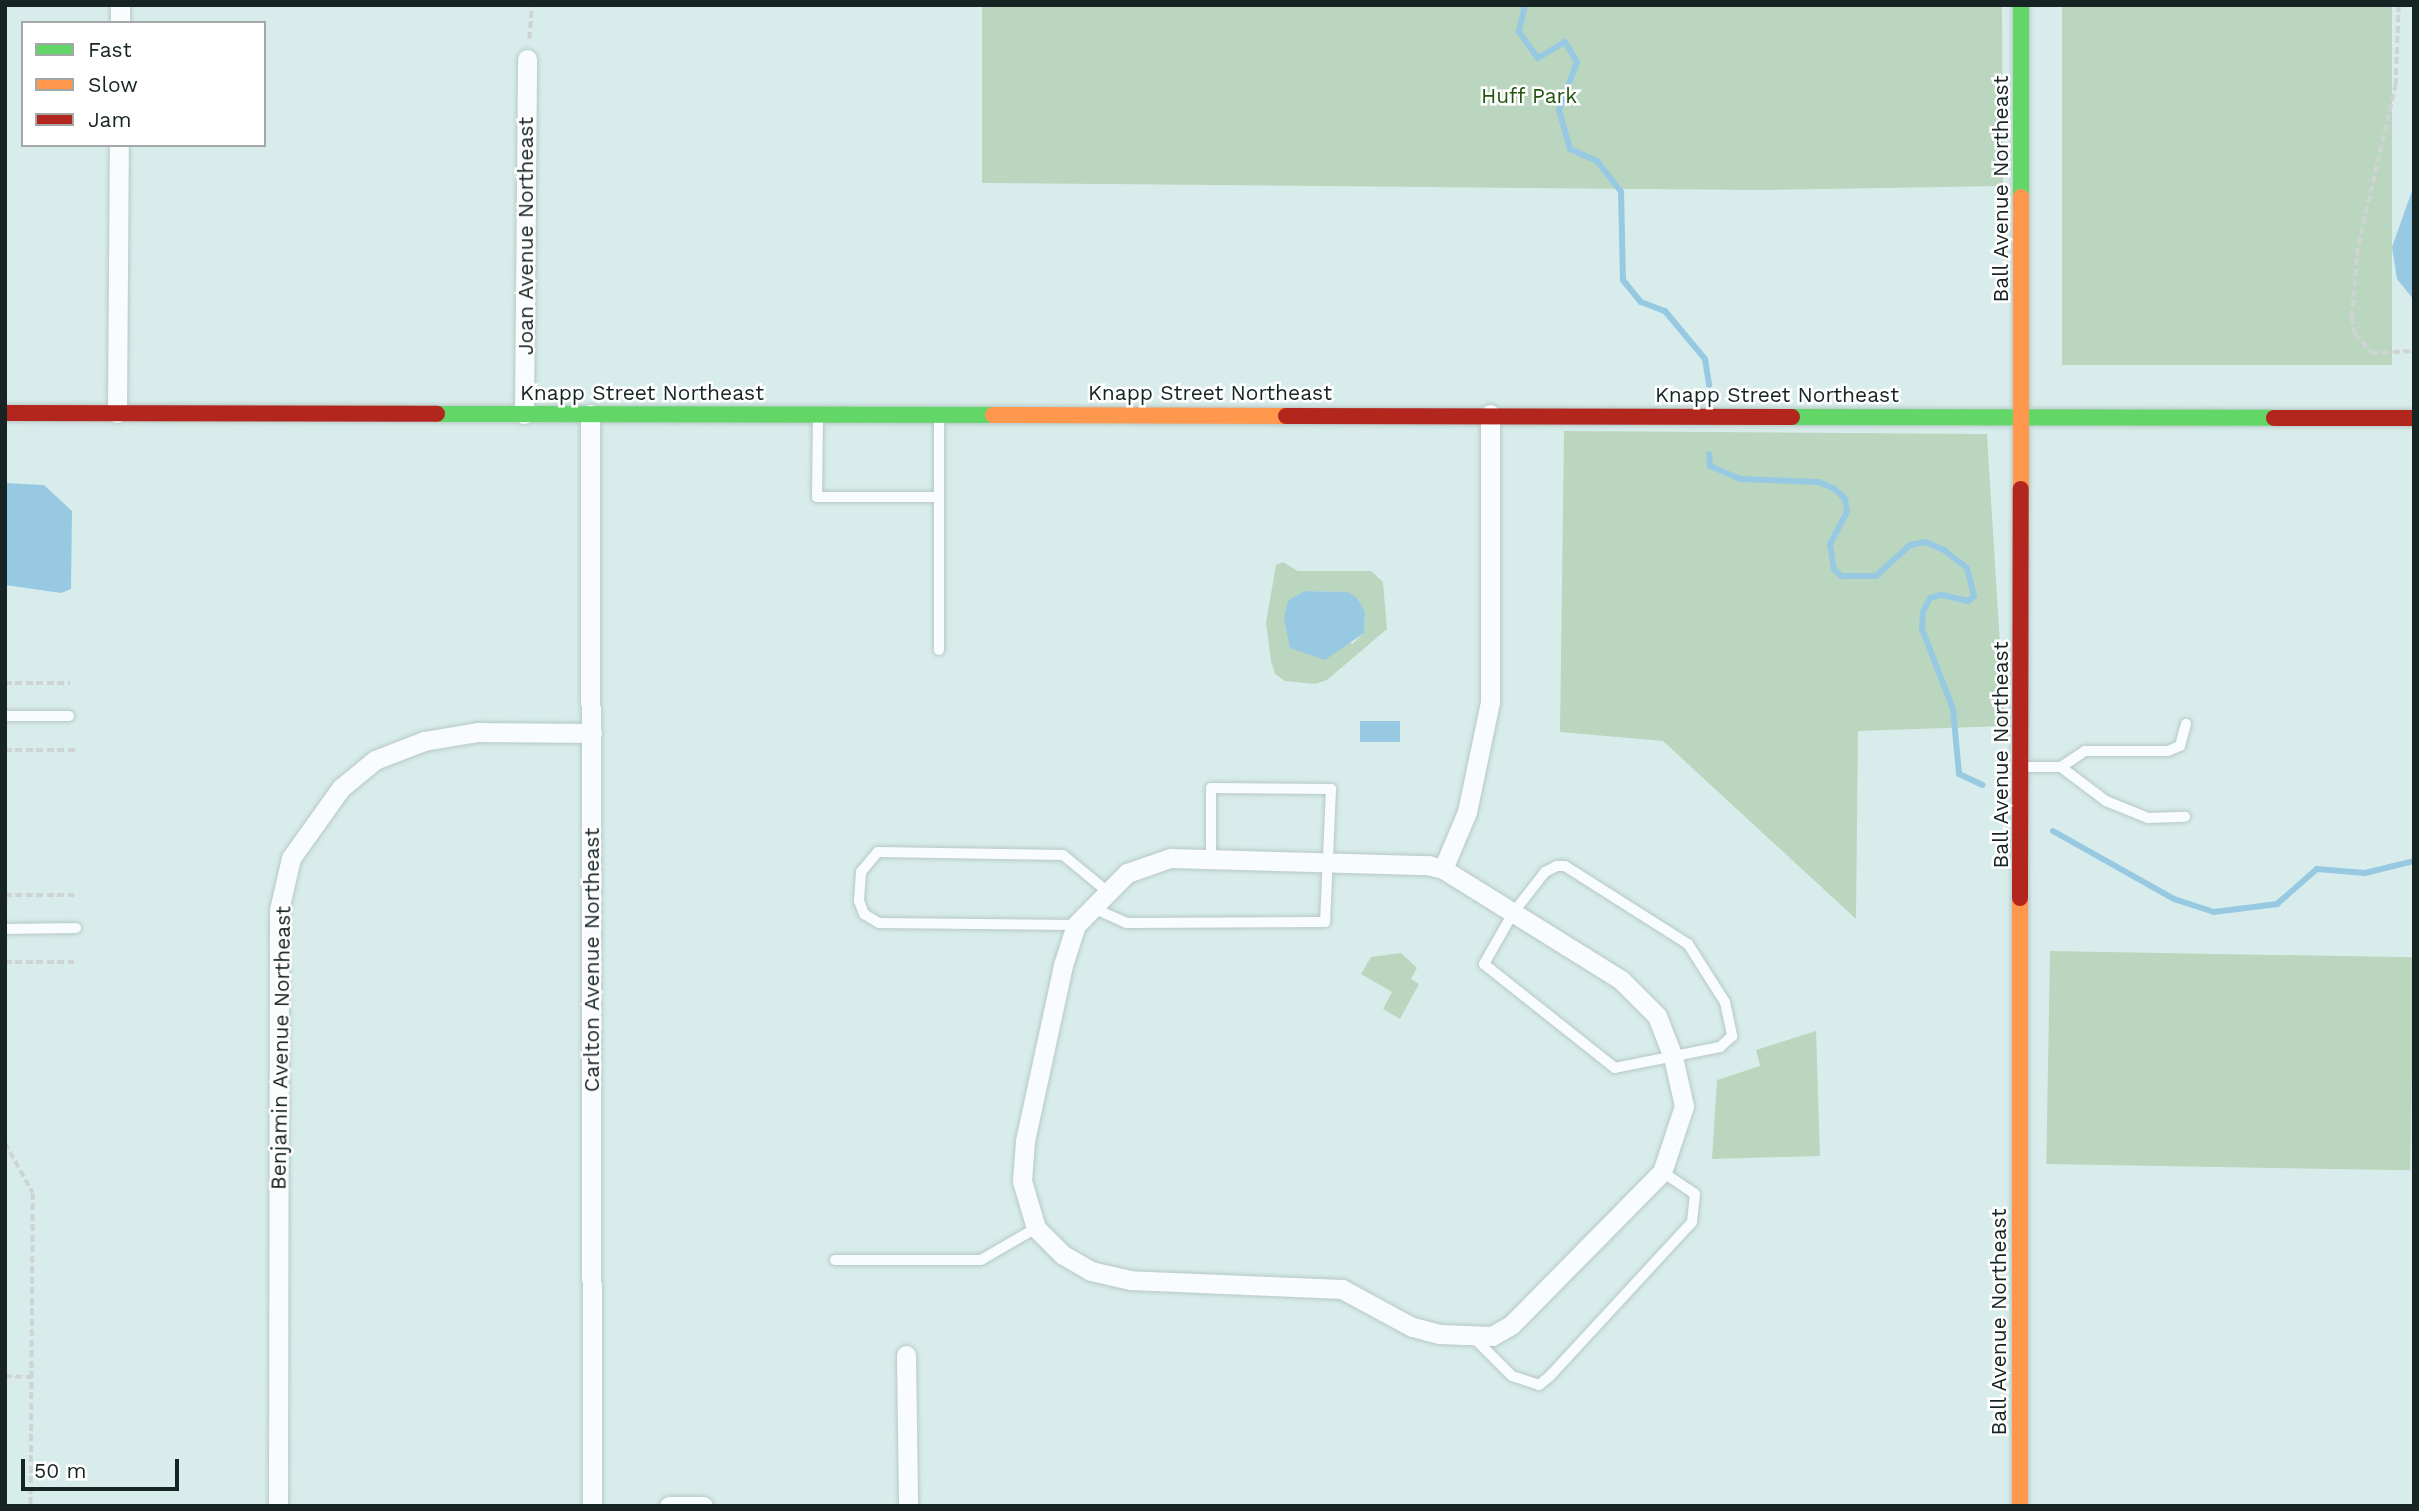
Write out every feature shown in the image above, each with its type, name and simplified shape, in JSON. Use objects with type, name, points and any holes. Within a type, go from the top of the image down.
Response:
[{"type":"main road","name":"Ball Avenue Northeast","points":[[2020,1506],[2023,416],[2021,5]]},
{"type":"main road","name":"Knapp Street Northeast","points":[[5,413],[2414,418]]},
{"type":"street","name":"Joan Avenue Northeast","points":[[524,414],[527,59]]},
{"type":"street","points":[[117,413],[119,147]]},
{"type":"street","name":"Carlton Avenue Northeast","points":[[590,414],[592,1506]]},
{"type":"street","points":[[1443,869],[1467,812],[1490,702],[1490,414]]},
{"type":"street","name":"Benjamin Avenue Northeast","points":[[278,1506],[279,910],[291,858],[341,788],[375,760],[424,741],[478,732],[592,733]]},
{"type":"street","points":[[1170,858],[1330,860],[1443,869],[1621,979],[1657,1016],[1673,1056],[1684,1106],[1662,1172],[1511,1325],[1492,1336],[1472,1336],[1412,1327],[1368,1299],[1318,1284],[1130,1280],[1091,1271],[1063,1255],[1036,1228],[1022,1181],[1025,1140],[1063,965],[1076,925],[1127,873],[1170,858]]},
{"type":"street","points":[[906,1355],[908,1506]]},
{"type":"street","points":[[669,1506],[703,1506]]},
{"type":"lane","points":[[818,413],[817,497],[938,497]]},
{"type":"lane","points":[[939,413],[939,650]]},
{"type":"lane","points":[[5,716],[69,716]]},
{"type":"lane","points":[[2022,767],[2061,767],[2085,751],[2168,751],[2180,746],[2186,724]]},
{"type":"lane","points":[[2061,767],[2079,785],[2117,806],[2148,818],[2185,817]]},
{"type":"lane","points":[[1093,908],[1126,923],[1325,922],[1330,860],[1331,789],[1211,788],[1211,858]]},
{"type":"lane","points":[[1076,925],[879,923],[864,914],[859,901],[861,872],[878,852],[1063,855],[1108,892]]},
{"type":"lane","points":[[1565,866],[1688,944],[1725,1002],[1732,1036],[1720,1047],[1615,1068],[1484,964],[1513,913],[1545,872],[1565,866]]},
{"type":"lane","points":[[5,929],[76,928]]},
{"type":"lane","points":[[1472,1336],[1512,1376],[1539,1385],[1550,1376],[1692,1222],[1695,1194],[1662,1172]]},
{"type":"lane","points":[[835,1260],[981,1260],[1036,1228]]},
{"type":"path","points":[[527,59],[532,5]]},
{"type":"path","points":[[2399,5],[2396,84],[2358,248],[2352,317],[2355,334],[2372,353],[2414,351]]},
{"type":"path","points":[[5,683],[70,683]]},
{"type":"path","points":[[5,750],[75,750]]},
{"type":"path","points":[[5,895],[75,895]]},
{"type":"path","points":[[5,962],[74,962]]},
{"type":"path","points":[[5,1143],[33,1193],[31,1506]]},
{"type":"path","points":[[5,1377],[32,1377]]},
{"type":"green space","name":"Huff Park","points":[[982,5],[2002,5],[2003,186],[1759,190],[982,183]]},
{"type":"green space","points":[[2062,5],[2392,5],[2392,365],[2062,365]]},
{"type":"green space","points":[[1564,431],[1987,434],[2005,726],[1858,731],[1856,919],[1663,741],[1560,732]]},
{"type":"green space","points":[[1283,562],[1298,571],[1371,571],[1383,582],[1387,629],[1327,680],[1315,684],[1285,681],[1275,674],[1266,622],[1276,565]],"holes":[[[1304,591],[1348,592],[1365,612],[1364,633],[1352,644]]]},
{"type":"green space","points":[[2050,951],[2414,957],[2410,1170],[2046,1164]]},
{"type":"green space","points":[[1401,953],[1417,968],[1411,979],[1419,984],[1400,1019],[1383,1009],[1392,992],[1361,974],[1371,957]]},
{"type":"green space","points":[[1816,1031],[1820,1156],[1712,1159],[1717,1080],[1760,1066],[1756,1050]]},
{"type":"water","points":[[2414,121],[2414,300],[2397,279],[2392,247],[2412,191]]},
{"type":"water","points":[[5,483],[44,485],[72,511],[71,589],[61,593],[5,585]]},
{"type":"water","points":[[1304,591],[1348,592],[1357,598],[1365,612],[1364,633],[1325,660],[1290,648],[1284,618],[1288,601]]},
{"type":"water","points":[[1360,721],[1400,721],[1400,742],[1360,742]]},
{"type":"waterway","points":[[1525,5],[1519,32],[1538,58],[1565,42],[1577,62],[1559,110],[1570,149],[1597,161],[1621,192],[1623,280],[1641,302],[1665,311],[1705,359],[1709,385]]},
{"type":"waterway","points":[[1709,454],[1710,466],[1740,479],[1819,482],[1835,489],[1845,499],[1847,512],[1830,544],[1834,569],[1841,576],[1876,576],[1910,545],[1925,542],[1944,550],[1967,568],[1974,596],[1968,601],[1941,595],[1930,598],[1923,612],[1922,629],[1953,709],[1959,774],[1983,785]]},
{"type":"waterway","points":[[2053,831],[2174,899],[2214,912],[2277,904],[2317,869],[2365,873],[2414,861]]},
{"type":"traffic: fast","points":[[2021,5],[2021,197]]},
{"type":"traffic: fast","points":[[437,414],[993,415]]},
{"type":"traffic: fast","points":[[1792,417],[2274,418]]},
{"type":"traffic: slow","points":[[2021,197],[2021,489]]},
{"type":"traffic: slow","points":[[993,415],[1286,416]]},
{"type":"traffic: slow","points":[[2020,898],[2020,1506]]},
{"type":"traffic: jam","points":[[5,413],[437,414]]},
{"type":"traffic: jam","points":[[1286,416],[1792,417]]},
{"type":"traffic: jam","points":[[2274,418],[2414,418]]},
{"type":"traffic: jam","points":[[2020,898],[2021,489]]}]
